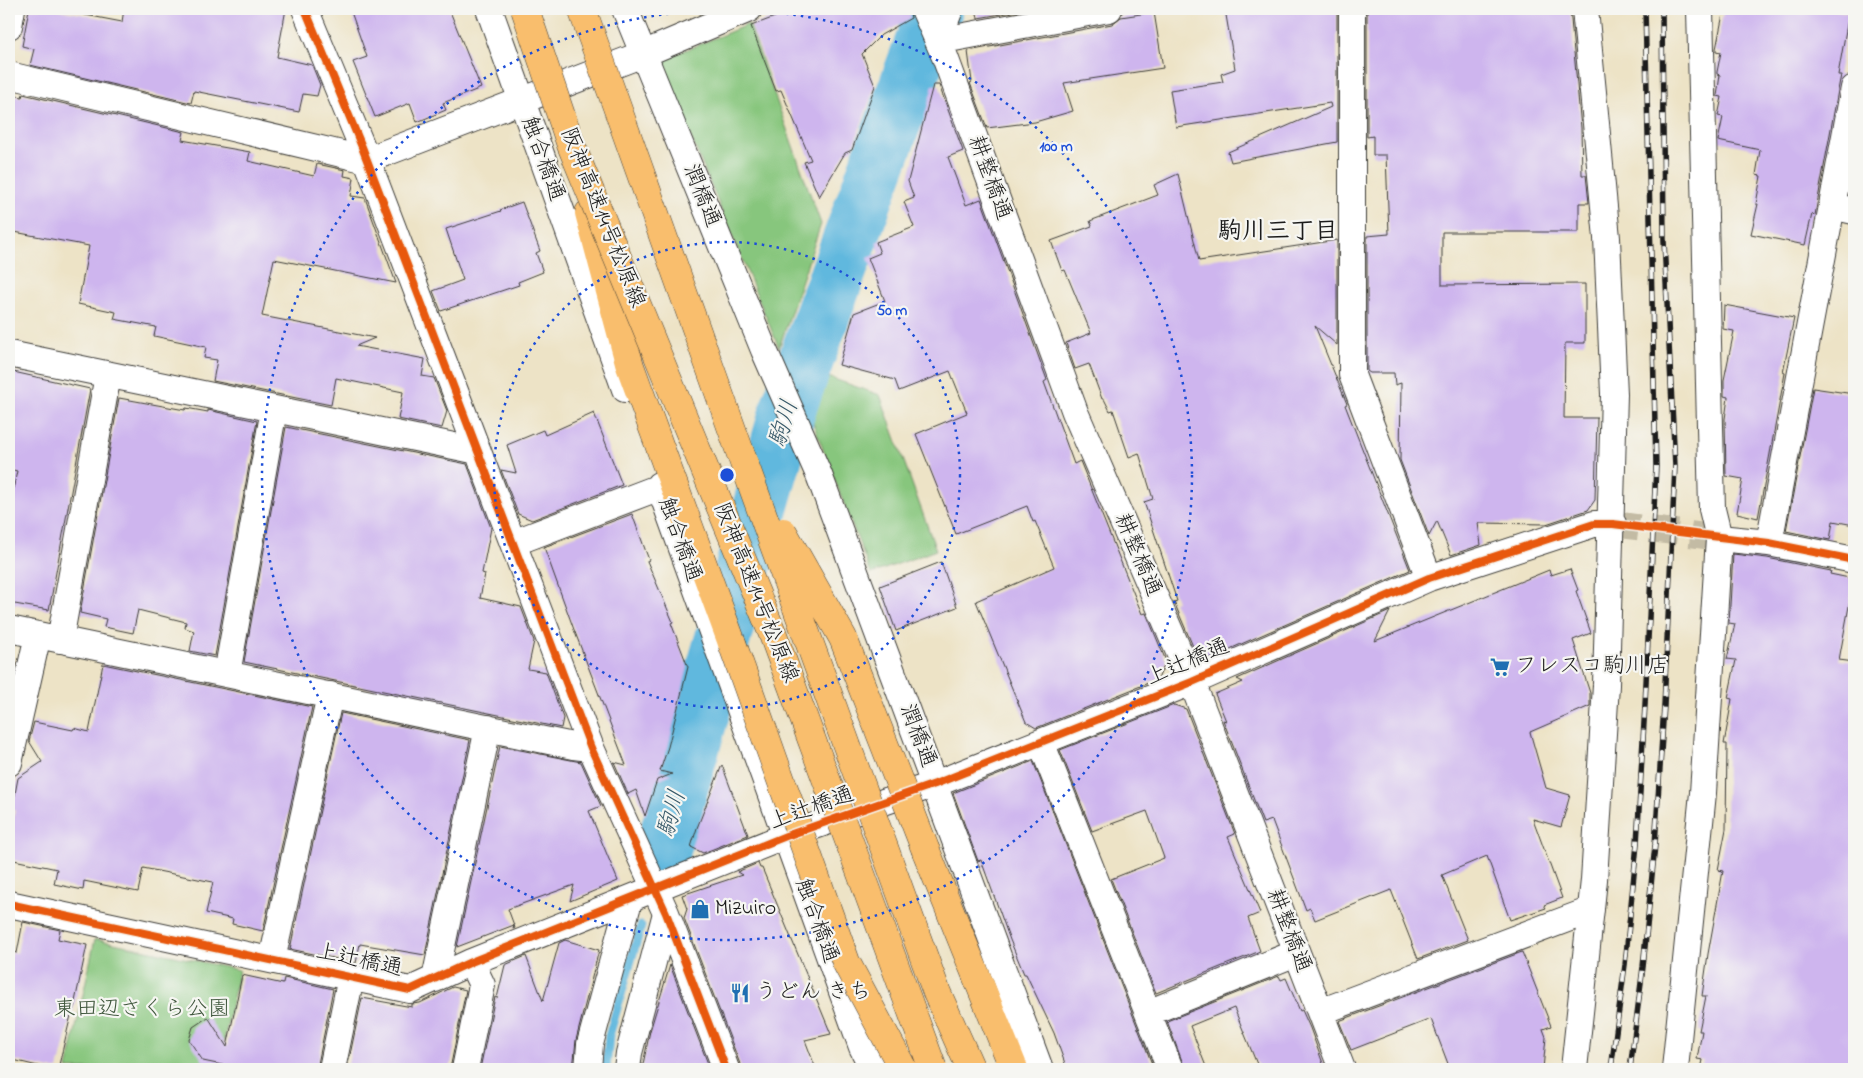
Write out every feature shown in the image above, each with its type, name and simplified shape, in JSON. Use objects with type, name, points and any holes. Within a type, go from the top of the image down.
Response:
[{"type":"highway","name":"阪神高速14号松原線","points":[[525,9],[571,145],[772,632],[933,1069]]},
{"type":"highway","name":"阪神高速14号松原線","points":[[582,9],[744,463],[937,993],[971,1069]]},
{"type":"highway","points":[[571,145],[630,366],[732,643],[846,962],[903,1069]]},
{"type":"highway","points":[[744,463],[843,638],[926,852],[1014,1069]]},
{"type":"street","points":[[9,26],[12,9]]},
{"type":"street","points":[[305,9],[367,160],[591,748],[656,889],[726,1069]]},
{"type":"street","name":"触合橋通","points":[[489,9],[862,1047],[873,1069]]},
{"type":"street","name":"潤橋通","points":[[625,9],[778,382],[819,475],[1040,1069]]},
{"type":"street","points":[[9,75],[367,160],[643,54],[749,9]]},
{"type":"street","name":"耕整橋通","points":[[924,9],[938,40],[1075,412],[1192,682],[1342,1069]]},
{"type":"street","points":[[938,40],[950,9]]},
{"type":"street","points":[[938,40],[1109,9]]},
{"type":"street","points":[[1352,9],[1352,375],[1430,578]]},
{"type":"street","points":[[1574,1069],[1591,910],[1606,685],[1614,394],[1607,238],[1585,9]]},
{"type":"street","points":[[1676,1069],[1703,792],[1719,538],[1712,509],[1700,9]]},
{"type":"street","points":[[1769,543],[1843,209],[1854,88]]},
{"type":"street","points":[[9,354],[478,451]]},
{"type":"street","points":[[9,763],[49,638],[108,375]]},
{"type":"street","points":[[228,674],[274,409]]},
{"type":"street","points":[[513,544],[660,487]]},
{"type":"street","name":"上辻橋通","points":[[9,907],[410,990],[471,962],[786,836],[935,784],[1192,682],[1430,578],[1594,524],[1611,524]]},
{"type":"street","points":[[1719,538],[1769,543],[1854,560]]},
{"type":"street","points":[[9,629],[573,746],[591,748]]},
{"type":"street","points":[[272,960],[330,695]]},
{"type":"street","points":[[435,978],[488,728]]},
{"type":"street","points":[[1041,742],[1170,1069]]},
{"type":"street","points":[[588,1069],[590,1044],[629,900]]},
{"type":"street","points":[[1320,1012],[1591,910]]},
{"type":"street","points":[[627,1069],[629,1053],[666,913]]},
{"type":"street","points":[[1148,1013],[1296,953]]},
{"type":"street","points":[[465,1069],[482,985],[471,962]]},
{"type":"street","points":[[332,1069],[351,977]]},
{"type":"green space","points":[[749,24],[821,224],[779,348],[659,61]]},
{"type":"green space","points":[[825,376],[880,395],[936,550],[871,574],[811,418]]},
{"type":"green space","name":"東田辺さくら公園","points":[[95,939],[239,970],[218,1069],[67,1069]]},
{"type":"building","points":[[29,9],[54,9],[122,22],[124,9],[286,9],[277,57],[312,65],[320,85],[317,96],[303,94],[299,112],[194,91],[191,103],[30,65],[34,49],[22,46]]},
{"type":"building","points":[[350,9],[449,9],[481,88],[443,103],[446,110],[417,122],[410,103],[375,117],[353,62],[367,57]]},
{"type":"building","points":[[796,9],[909,9],[911,18],[881,35],[862,54],[875,86],[852,150],[845,153],[819,197],[804,162],[811,160],[781,90],[776,91],[751,26]]},
{"type":"building","points":[[976,9],[1029,9],[978,18]]},
{"type":"building","points":[[1225,9],[1337,9],[1337,142],[1231,162],[1228,152],[1331,107],[1330,103],[1176,127],[1170,90],[1223,82],[1221,74],[1235,69]]},
{"type":"building","points":[[1367,9],[1570,9],[1581,128],[1582,175],[1586,175],[1589,203],[1579,203],[1579,232],[1442,232],[1442,285],[1585,284],[1585,343],[1565,343],[1564,418],[1597,418],[1595,500],[1588,510],[1546,524],[1478,523],[1481,545],[1451,555],[1437,521],[1429,536],[1400,460],[1401,383],[1395,385],[1394,373],[1370,373],[1367,371],[1367,236],[1389,234],[1386,155],[1373,155],[1373,136],[1367,137]]},
{"type":"building","points":[[1724,9],[1828,9],[1849,13],[1838,75],[1841,75],[1815,215],[1812,214],[1805,245],[1751,234],[1758,204],[1756,204],[1761,176],[1756,175],[1760,150],[1718,141],[1723,117],[1718,116],[1722,97],[1717,96],[1720,75],[1717,72],[1721,52],[1716,51],[1716,49]]},
{"type":"building","points":[[1154,12],[1163,68],[1064,83],[1073,111],[1035,122],[987,128],[970,83],[972,82],[968,51],[1112,24],[1121,17]]},
{"type":"building","points":[[933,85],[939,85],[963,151],[948,157],[966,205],[981,199],[1047,380],[1044,382],[1074,464],[1080,461],[1142,614],[1146,613],[1166,661],[1158,679],[1036,728],[1026,722],[976,601],[1054,567],[1027,506],[956,534],[916,434],[967,413],[950,371],[899,391],[895,380],[839,365],[854,313],[885,301],[868,258],[880,253],[876,242],[914,227],[904,202],[914,198],[908,181]]},
{"type":"building","points":[[23,94],[184,132],[182,140],[250,152],[248,161],[314,176],[317,164],[345,170],[344,176],[354,178],[351,196],[365,198],[396,283],[274,259],[262,316],[375,338],[356,346],[425,359],[422,376],[434,378],[447,411],[442,428],[398,419],[403,392],[336,378],[331,405],[213,381],[217,360],[204,358],[206,347],[154,336],[156,327],[114,319],[116,312],[78,304],[89,246],[9,231],[9,119],[14,95],[22,97]]},
{"type":"building","points":[[1178,174],[1199,261],[1337,240],[1337,345],[1315,326],[1347,404],[1345,405],[1410,570],[1207,659],[1195,651],[1174,602],[1177,601],[1144,502],[1153,499],[1139,453],[1129,457],[1113,410],[1110,411],[1104,399],[1102,399],[1089,364],[1075,369],[1066,343],[1091,333],[1065,270],[1062,271],[1051,241],[1092,226],[1090,221],[1158,195],[1154,185]]},
{"type":"building","points":[[522,202],[540,251],[536,253],[543,272],[518,282],[519,285],[441,311],[433,291],[463,280],[446,229]]},
{"type":"building","points":[[1724,305],[1794,318],[1758,518],[1737,513],[1743,479],[1726,476],[1725,419],[1728,397],[1724,396],[1724,380],[1734,331],[1723,329]]},
{"type":"building","points":[[9,371],[90,389],[49,610],[9,603],[9,509],[17,471],[9,469]]},
{"type":"building","points":[[1813,388],[1854,394],[1854,525],[1833,521],[1830,540],[1786,531]]},
{"type":"building","points":[[119,398],[185,410],[186,408],[208,412],[208,410],[257,421],[215,656],[190,651],[194,631],[185,628],[186,622],[138,610],[133,633],[104,627],[106,619],[80,613]]},
{"type":"building","points":[[594,413],[622,485],[532,520],[518,514],[501,470],[516,473],[507,445],[543,430],[545,435]]},
{"type":"building","points":[[286,427],[467,464],[491,528],[482,573],[485,574],[480,598],[521,607],[534,641],[528,669],[546,672],[563,718],[561,728],[244,662]]},
{"type":"building","points":[[632,514],[649,560],[647,561],[673,622],[671,623],[688,667],[660,771],[672,774],[657,780],[645,816],[636,790],[628,794],[614,762],[626,765],[544,547]]},
{"type":"building","points":[[1733,554],[1767,558],[1831,571],[1830,574],[1854,579],[1839,660],[1854,662],[1854,1069],[1701,1069],[1703,1060],[1697,1059],[1702,1031],[1699,1031],[1706,996],[1702,996],[1723,871],[1718,870],[1726,829],[1727,744],[1724,744],[1732,699],[1728,698],[1736,660],[1727,659],[1735,624],[1729,623]]},
{"type":"building","points":[[941,562],[957,607],[896,631],[880,586]]},
{"type":"building","points":[[1570,569],[1591,633],[1573,640],[1590,693],[1590,706],[1530,732],[1546,788],[1570,795],[1561,827],[1533,819],[1562,898],[1544,905],[1546,908],[1510,920],[1487,856],[1442,875],[1468,940],[1418,959],[1391,890],[1315,920],[1310,908],[1306,910],[1272,820],[1263,823],[1223,720],[1226,721],[1215,694],[1243,682],[1237,679],[1390,611],[1375,641],[1549,570],[1551,575]]},
{"type":"building","points":[[103,664],[312,707],[263,931],[232,924],[233,919],[206,913],[213,882],[143,868],[138,892],[84,881],[83,890],[54,884],[57,869],[9,859],[9,840],[15,810],[12,810],[18,778],[42,762],[29,741],[34,722],[89,732]]},
{"type":"building","points":[[1174,705],[1186,709],[1235,834],[1228,837],[1260,913],[1248,918],[1260,951],[1156,993],[1111,879],[1164,858],[1147,811],[1092,831],[1060,750]]},
{"type":"building","points":[[341,713],[470,740],[425,955],[360,944],[356,963],[290,949]]},
{"type":"building","points":[[500,746],[581,762],[601,806],[589,811],[618,881],[570,901],[574,885],[508,909],[514,925],[457,947]]},
{"type":"building","points":[[1033,761],[1154,1069],[1067,1069],[1054,1033],[1026,974],[1024,974],[1010,940],[981,860],[978,861],[953,793]]},
{"type":"building","points":[[722,765],[748,835],[703,853],[691,847]]},
{"type":"building","points":[[758,863],[760,868],[762,868],[831,1034],[805,1040],[816,1069],[741,1069],[684,918],[687,909],[682,895],[742,875],[737,872]]},
{"type":"building","points":[[23,922],[60,930],[58,939],[87,945],[58,1069],[50,1069],[9,1059],[9,967],[12,952],[17,953]]},
{"type":"building","points":[[565,940],[599,950],[576,1040],[573,1069],[480,1069],[495,997],[497,998],[505,965],[526,956],[543,1001],[559,943]]},
{"type":"building","points":[[1522,952],[1551,1026],[1543,1029],[1546,1037],[1543,1069],[1450,1069],[1431,1019],[1351,1050],[1339,1021]]},
{"type":"building","points":[[670,965],[710,1069],[642,1069],[650,1031]]},
{"type":"building","points":[[242,975],[283,984],[284,978],[333,989],[317,1069],[241,1069],[203,1061],[189,1040],[193,1027],[208,1017],[227,1047]]},
{"type":"building","points":[[1279,976],[1281,980],[1286,978],[1300,1011],[1302,1010],[1325,1069],[1259,1069],[1234,1008],[1190,1026],[1207,1069],[1185,1069],[1167,1021]]},
{"type":"building","points":[[453,987],[466,990],[450,1069],[347,1069],[362,998],[412,1007],[412,1004],[420,1003]]},
{"type":"waterway","name":"駒川","points":[[663,849],[789,406],[935,9]]},
{"type":"waterway","name":"駒川","points":[[606,1069],[609,1036],[641,926]]},
{"type":"tunnel","points":[[1613,524],[1719,538]]},
{"type":"railway","points":[[1611,1069],[1625,965],[1637,844],[1656,466],[1645,9]]},
{"type":"railway","points":[[1630,1069],[1643,967],[1655,845],[1664,706],[1675,466],[1664,241],[1662,9]]},
{"type":"cycle path","points":[[305,9],[362,147],[591,748],[666,913],[726,1069]]},
{"type":"cycle path","points":[[9,904],[410,990],[471,962],[786,836],[935,784],[1192,682],[1429,578],[1594,524],[1613,524],[1769,543],[1854,560]]},
{"type":"place","name":"フレスコ駒川店","points":[[1500,667]]},
{"type":"place","name":"Mizuiro","points":[[700,909]]},
{"type":"place","name":"うどん きち","points":[[740,993]]},
{"type":"district","name":"駒川三丁目","points":[[1278,232]]}]
